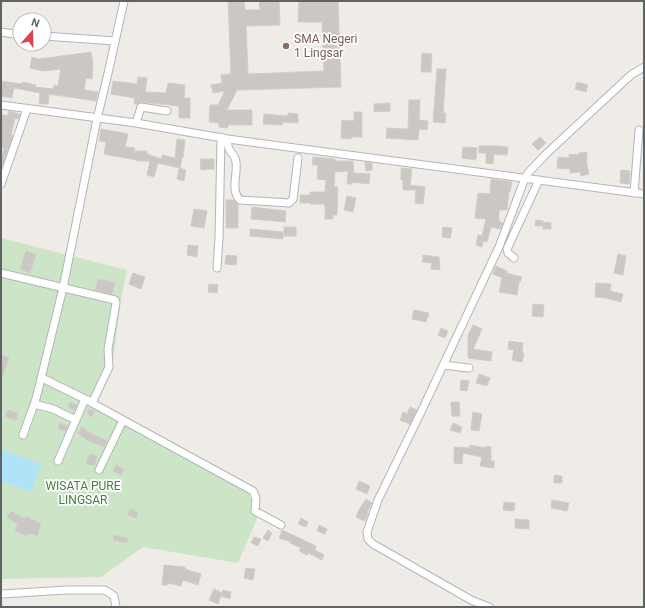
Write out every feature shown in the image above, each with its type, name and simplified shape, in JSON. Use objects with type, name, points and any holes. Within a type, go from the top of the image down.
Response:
[{"type":"street","points":[[22,435],[42,378],[63,288],[97,119],[124,1]]},
{"type":"street","points":[[1,32],[12,34]]},
{"type":"street","points":[[52,37],[115,41]]},
{"type":"street","points":[[489,607],[471,600],[373,544],[368,539],[367,532],[378,500],[499,247],[525,178],[545,155],[630,75],[644,67]]},
{"type":"street","points":[[1,104],[97,119],[136,123],[224,138],[644,194]]},
{"type":"street","points":[[136,123],[141,107],[167,111]]},
{"type":"street","points":[[1,184],[27,109]]},
{"type":"street","points":[[634,193],[639,130]]},
{"type":"street","points":[[224,138],[236,161],[235,192],[240,200],[289,203],[293,199],[298,158]]},
{"type":"street","points":[[216,268],[224,138]]},
{"type":"street","points":[[514,258],[508,253],[508,249],[539,180]]},
{"type":"street","points":[[1,273],[115,300],[116,303],[108,349],[109,367],[92,403]]},
{"type":"street","points":[[443,365],[469,368]]},
{"type":"street","points":[[42,378],[85,399],[253,491],[256,498],[255,511],[281,525]]},
{"type":"street","points":[[58,461],[85,399]]},
{"type":"street","points":[[34,404],[53,409],[76,420]]},
{"type":"street","points":[[99,470],[123,420]]},
{"type":"street","points":[[1,594],[67,590],[105,590],[114,596],[116,607]]},
{"type":"green space","name":"WISATA PURE LINGSAR","points":[[1,238],[127,270],[121,299],[114,354],[87,405],[248,491],[258,516],[238,563],[143,547],[101,577],[1,579]]},
{"type":"water","points":[[1,450],[41,464],[31,492],[1,481]]},
{"type":"building","points":[[228,1],[244,1],[245,10],[260,10],[259,1],[279,1],[280,25],[246,26],[248,74],[324,71],[322,22],[298,22],[299,1],[338,1],[341,87],[237,90],[227,110],[252,110],[252,125],[228,125],[228,128],[219,127],[219,123],[209,122],[210,105],[218,105],[225,91],[213,93],[211,85],[222,83],[221,75],[231,74]]},
{"type":"building","points":[[91,52],[93,64],[92,79],[86,78],[84,90],[98,92],[96,101],[49,94],[48,104],[39,104],[40,93],[14,88],[12,98],[1,96],[1,81],[22,84],[23,82],[36,85],[35,87],[53,89],[54,85],[58,86],[61,69],[44,71],[30,68],[32,57],[39,59]]},
{"type":"building","points":[[422,53],[432,54],[431,72],[421,72]]},
{"type":"building","points":[[437,69],[446,69],[443,113],[446,113],[445,123],[433,122]]},
{"type":"building","points":[[138,77],[147,78],[145,92],[166,93],[168,83],[185,85],[184,98],[190,98],[190,118],[179,118],[179,106],[142,102],[134,104],[135,98],[111,94],[113,81],[137,84]]},
{"type":"building","points":[[577,82],[588,85],[586,92],[575,89]]},
{"type":"building","points":[[409,100],[420,100],[419,120],[428,121],[427,130],[419,129],[418,140],[386,138],[387,128],[408,129]]},
{"type":"building","points":[[390,103],[390,111],[374,112],[374,104]]},
{"type":"building","points":[[9,111],[20,114],[18,119],[15,118],[11,135],[13,136],[1,169],[1,157],[4,148],[1,147],[1,114],[7,116]]},
{"type":"building","points":[[354,112],[362,112],[362,137],[351,137],[351,139],[341,138],[342,120],[354,121]]},
{"type":"building","points":[[288,113],[298,114],[298,123],[283,122],[282,125],[263,124],[264,114],[288,116]]},
{"type":"building","points":[[101,129],[128,134],[125,147],[135,148],[134,151],[147,151],[147,154],[162,159],[162,155],[175,158],[177,139],[185,140],[180,168],[158,163],[154,177],[147,175],[150,161],[137,161],[104,154],[106,142],[99,141]]},
{"type":"building","points":[[540,137],[546,143],[538,150],[532,144]]},
{"type":"building","points":[[479,146],[508,147],[507,155],[494,154],[493,164],[486,163],[486,153],[479,153]]},
{"type":"building","points":[[463,147],[477,148],[476,160],[462,158]]},
{"type":"building","points":[[587,152],[586,159],[589,174],[581,176],[580,172],[570,173],[570,169],[557,168],[558,157],[569,158],[569,154],[580,155],[579,153]]},
{"type":"building","points":[[313,157],[335,159],[335,161],[353,161],[354,173],[370,174],[369,184],[352,182],[352,184],[347,184],[348,171],[335,172],[334,187],[338,187],[337,215],[333,215],[333,219],[325,219],[325,204],[300,203],[300,195],[310,195],[310,192],[325,192],[326,180],[317,179],[318,165],[312,165]]},
{"type":"building","points":[[200,159],[214,159],[214,169],[201,170]]},
{"type":"building","points":[[365,162],[372,163],[372,170],[366,171]]},
{"type":"building","points":[[179,168],[186,170],[184,181],[177,179]]},
{"type":"building","points":[[401,168],[412,169],[410,185],[425,187],[423,204],[415,203],[416,190],[403,190]]},
{"type":"building","points":[[621,170],[630,171],[629,184],[620,183]]},
{"type":"building","points":[[491,179],[512,182],[510,192],[509,191],[507,210],[499,210],[499,221],[503,223],[500,229],[491,227],[487,242],[483,241],[482,247],[476,245],[478,235],[482,236],[486,219],[475,218],[478,193],[490,194]]},
{"type":"building","points":[[347,196],[356,198],[353,212],[344,210]]},
{"type":"building","points":[[226,200],[234,200],[238,204],[238,228],[226,228]]},
{"type":"building","points":[[252,207],[286,211],[285,222],[251,219]]},
{"type":"building","points":[[194,209],[207,211],[204,228],[191,226]]},
{"type":"building","points":[[536,220],[543,221],[542,226],[535,226]]},
{"type":"building","points":[[543,222],[551,223],[551,229],[543,229]]},
{"type":"building","points":[[284,227],[296,227],[296,236],[284,236]]},
{"type":"building","points":[[443,227],[452,228],[450,238],[442,237]]},
{"type":"building","points":[[250,229],[283,232],[283,239],[250,236]]},
{"type":"building","points":[[188,245],[198,246],[197,257],[187,255]]},
{"type":"building","points":[[26,251],[36,254],[30,273],[20,269]]},
{"type":"building","points":[[618,254],[626,256],[623,275],[614,273]]},
{"type":"building","points":[[226,255],[237,256],[236,265],[225,264]]},
{"type":"building","points":[[423,255],[439,257],[440,270],[431,269],[432,263],[422,262]]},
{"type":"building","points":[[496,266],[507,271],[506,273],[522,277],[519,282],[517,295],[499,292],[502,278],[493,274]]},
{"type":"building","points":[[133,273],[145,277],[141,289],[129,284]]},
{"type":"building","points":[[98,279],[115,283],[112,294],[95,290]]},
{"type":"building","points":[[596,283],[611,284],[610,291],[623,294],[621,302],[595,297]]},
{"type":"building","points":[[209,284],[218,285],[217,293],[208,292]]},
{"type":"building","points":[[533,304],[544,305],[543,317],[532,316]]},
{"type":"building","points":[[414,310],[429,313],[426,322],[412,319]]},
{"type":"building","points":[[473,325],[482,329],[473,349],[492,352],[491,361],[468,358],[468,335]]},
{"type":"building","points":[[441,328],[448,331],[445,338],[438,335]]},
{"type":"building","points":[[509,341],[523,343],[522,353],[524,353],[522,362],[512,360],[514,350],[508,349]]},
{"type":"building","points":[[1,355],[9,358],[2,378],[1,378]]},
{"type":"building","points":[[479,374],[490,378],[487,386],[476,383]]},
{"type":"building","points":[[461,380],[469,381],[467,391],[460,390]]},
{"type":"building","points":[[70,402],[77,405],[75,410],[68,407]]},
{"type":"building","points":[[451,402],[459,402],[460,416],[452,416]]},
{"type":"building","points":[[410,407],[417,410],[410,424],[400,420],[403,412],[407,414]]},
{"type":"building","points":[[89,409],[95,411],[92,417],[87,414]]},
{"type":"building","points":[[7,410],[18,413],[16,420],[5,417]]},
{"type":"building","points":[[473,412],[482,414],[479,431],[471,430]]},
{"type":"building","points":[[60,423],[68,426],[65,431],[58,429]]},
{"type":"building","points":[[453,423],[462,427],[460,433],[450,430]]},
{"type":"building","points":[[81,427],[107,441],[104,447],[85,439],[86,438],[78,434]]},
{"type":"building","points":[[470,445],[485,448],[485,446],[491,447],[491,461],[494,461],[494,468],[480,466],[482,457],[463,453],[462,464],[454,463],[454,447],[470,448]]},
{"type":"building","points":[[90,454],[97,457],[94,466],[86,463]]},
{"type":"building","points":[[116,465],[124,469],[121,475],[113,471]]},
{"type":"building","points":[[554,475],[562,476],[562,483],[554,483]]},
{"type":"building","points":[[359,481],[370,486],[367,494],[356,489]]},
{"type":"building","points":[[366,499],[372,503],[365,521],[356,517]]},
{"type":"building","points":[[552,500],[569,503],[567,511],[551,508]]},
{"type":"building","points":[[504,502],[515,503],[514,511],[503,510]]},
{"type":"building","points":[[130,509],[138,512],[136,518],[128,515]]},
{"type":"building","points":[[11,511],[24,519],[26,516],[41,524],[37,536],[28,533],[27,536],[15,531],[18,524],[7,517]]},
{"type":"building","points":[[301,518],[308,522],[306,527],[298,524]]},
{"type":"building","points":[[515,519],[529,520],[529,529],[515,528]]},
{"type":"building","points":[[319,525],[327,529],[325,534],[317,531]]},
{"type":"building","points":[[268,530],[272,533],[268,541],[263,538]]},
{"type":"building","points":[[282,530],[316,546],[315,550],[324,555],[322,560],[308,553],[307,555],[299,551],[301,548],[290,543],[291,542],[279,538]]},
{"type":"building","points":[[114,535],[128,538],[127,543],[113,540]]},
{"type":"building","points":[[254,537],[261,539],[258,546],[251,543]]},
{"type":"building","points":[[164,565],[185,567],[185,569],[201,574],[198,585],[183,580],[181,586],[168,583],[168,585],[162,585]]},
{"type":"building","points":[[246,568],[255,569],[253,580],[244,578]]},
{"type":"building","points":[[214,589],[222,593],[218,604],[209,600]]},
{"type":"building","points":[[223,590],[231,592],[230,599],[221,596]]},
{"type":"place","name":"SMA Negeri 1 Lingsar","points":[[286,46]]}]
